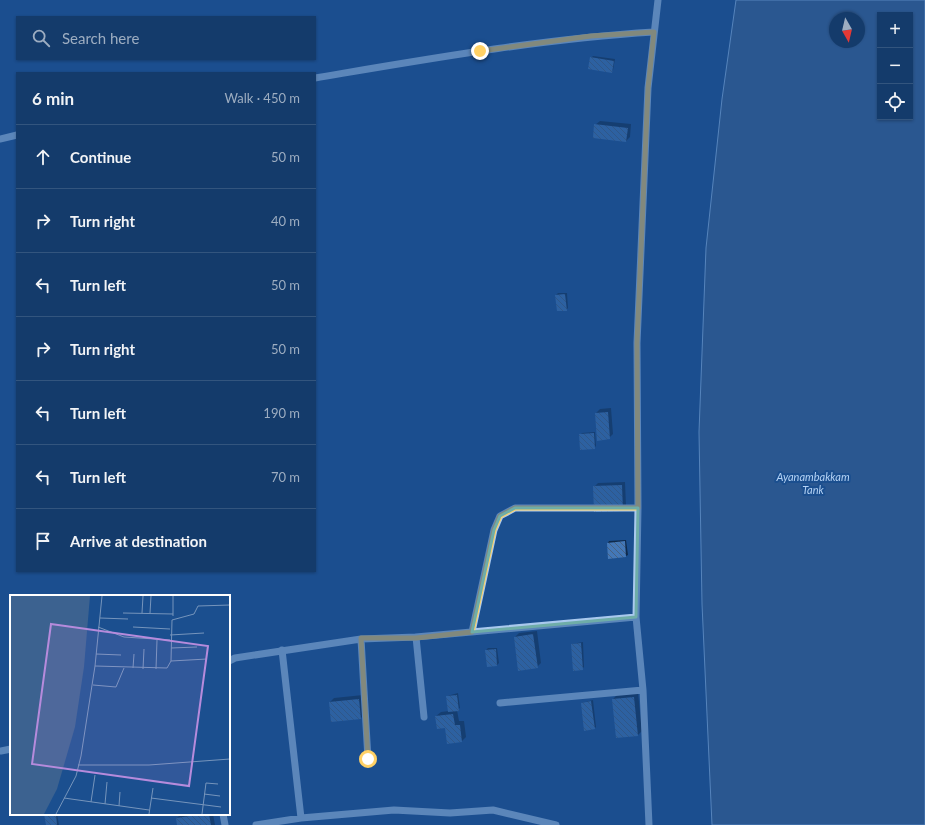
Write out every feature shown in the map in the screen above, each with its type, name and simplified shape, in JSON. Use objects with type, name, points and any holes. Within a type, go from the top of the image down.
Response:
[{"type":"street","points":[[649,825],[643,690],[636,617],[638,508],[637,343],[648,88],[658,0]]},
{"type":"street","points":[[316,78],[517,46],[591,36],[654,32]]},
{"type":"street","points":[[0,139],[16,135]]},
{"type":"street","points":[[472,632],[494,530],[500,516],[515,508],[638,508]]},
{"type":"street","points":[[230,660],[235,658],[361,638],[416,638],[636,617]]},
{"type":"street","points":[[361,638],[368,759]]},
{"type":"street","points":[[416,638],[424,716]]},
{"type":"street","points":[[282,650],[302,818]]},
{"type":"street","points":[[500,703],[643,690]]},
{"type":"street","points":[[256,825],[302,818],[394,810],[450,813],[492,810],[556,825]]},
{"type":"street","points":[[223,815],[225,825]]},
{"type":"highlighted area","points":[[515,508],[638,508],[636,617],[472,632],[494,530],[500,516]]},
{"type":"water","name":"Ayanambakkam Tank","points":[[736,0],[925,0],[925,825],[712,825],[702,604],[699,432],[706,248],[722,99]]},
{"type":"building","points":[[590,57],[614,61],[612,73],[588,69]]},
{"type":"building","points":[[594,124],[628,128],[626,142],[593,138]]},
{"type":"building","points":[[565,294],[567,311],[557,311],[555,295]]},
{"type":"building","points":[[608,412],[610,439],[597,441],[595,413]]},
{"type":"building","points":[[594,433],[595,449],[580,450],[579,434]]},
{"type":"building","points":[[622,485],[623,511],[594,512],[593,486]]},
{"type":"building","points":[[625,541],[626,557],[608,559],[607,543]]},
{"type":"building","points":[[533,634],[538,668],[518,671],[514,637]]},
{"type":"building","points":[[581,643],[583,670],[573,671],[571,644]]},
{"type":"building","points":[[496,649],[497,666],[487,667],[485,650]]},
{"type":"building","points":[[457,695],[459,711],[448,712],[446,696]]},
{"type":"building","points":[[634,697],[638,736],[616,738],[612,699]]},
{"type":"building","points":[[359,699],[361,719],[331,722],[329,702]]},
{"type":"building","points":[[591,701],[595,729],[584,731],[581,703]]},
{"type":"building","points":[[453,714],[455,725],[460,725],[462,742],[447,744],[445,728],[437,729],[435,716]]},
{"type":"building","points":[[44,815],[56,815],[57,825],[46,825]]},
{"type":"building","points":[[209,815],[211,825],[177,825],[176,818]]},
{"type":"route","points":[[368,759],[361,638],[416,638],[472,632],[494,530],[500,516],[515,508],[638,508],[637,343],[648,88],[654,32],[591,36],[480,51]]}]
